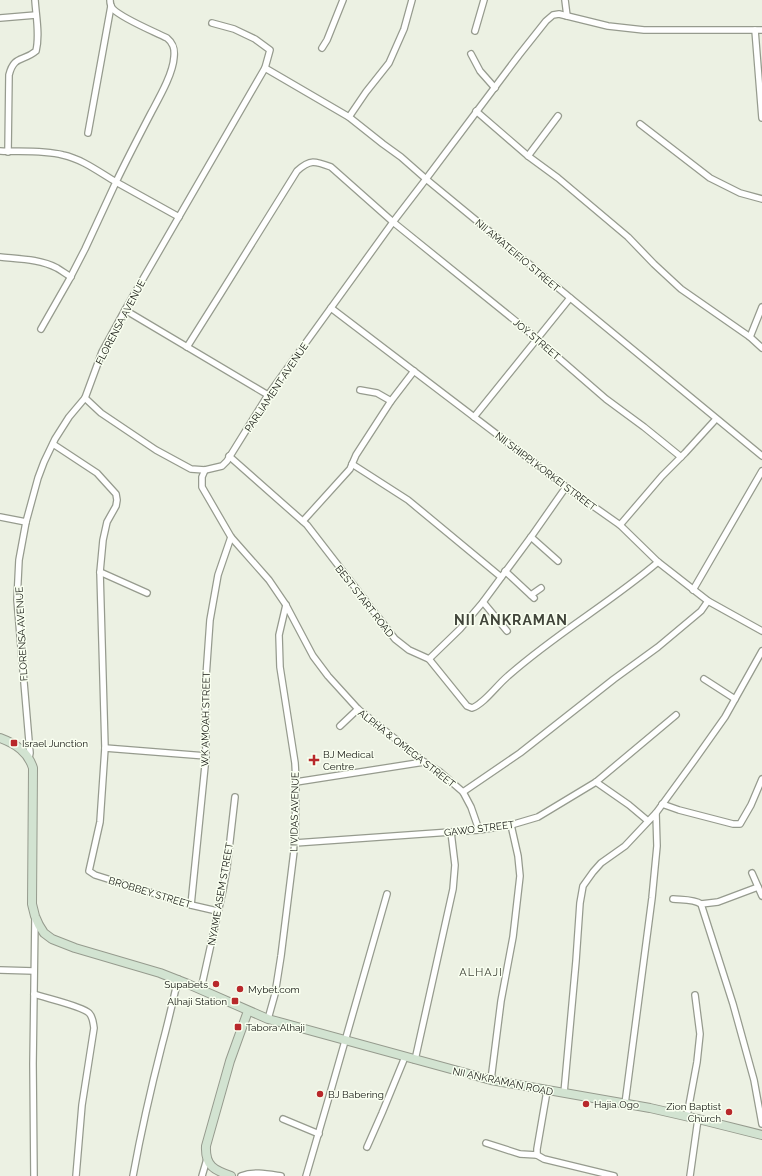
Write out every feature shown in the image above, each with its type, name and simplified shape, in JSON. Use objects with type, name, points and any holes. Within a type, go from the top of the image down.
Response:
[{"type":"street","points":[[8,152],[9,76],[12,65],[36,51],[35,0]]},
{"type":"street","points":[[322,48],[327,40],[343,0]]},
{"type":"street","points":[[349,117],[366,92],[389,63],[404,30],[412,0]]},
{"type":"street","points":[[475,31],[484,0]]},
{"type":"street","points":[[565,0],[567,16],[608,26],[644,30],[762,30]]},
{"type":"street","points":[[88,133],[110,3]]},
{"type":"street","points":[[41,329],[85,249],[116,182],[158,100],[169,75],[174,58],[175,52],[172,42],[125,17],[113,9],[110,3]]},
{"type":"street","name":"PARLIAMENT AVENUE","points":[[84,398],[101,413],[156,450],[190,469],[204,470],[222,466],[268,396],[393,222],[476,111],[546,21],[553,15],[559,14],[567,16]]},
{"type":"street","points":[[0,18],[36,15]]},
{"type":"street","name":"FLORENSA AVENUE","points":[[29,758],[30,753],[17,600],[19,560],[26,522],[38,478],[53,444],[69,416],[84,398],[102,352],[125,310],[265,68],[270,50],[254,39],[234,29],[212,23]]},
{"type":"street","points":[[755,30],[762,118]]},
{"type":"street","points":[[471,54],[480,71],[495,88]]},
{"type":"street","name":"NII AMATEIFIO STREET","points":[[265,68],[349,117],[401,157],[762,456]]},
{"type":"street","points":[[476,111],[528,156],[558,178],[628,237],[681,289],[750,337],[762,348]]},
{"type":"street","points":[[528,156],[558,116]]},
{"type":"street","points":[[640,124],[710,178],[740,193],[762,199]]},
{"type":"street","points":[[0,151],[45,152],[63,155],[91,167],[179,217]]},
{"type":"street","name":"JOY STREET","points":[[186,347],[297,171],[304,164],[312,162],[321,163],[331,167],[393,222],[537,339],[606,399],[644,426],[681,457]]},
{"type":"street","points":[[0,257],[26,259],[39,262],[56,268],[70,277]]},
{"type":"street","points":[[474,417],[570,298]]},
{"type":"street","name":"NII SHIPPI KORKEI STREET","points":[[331,308],[566,487],[620,525],[658,562],[693,590],[708,601],[762,631]]},
{"type":"street","points":[[750,337],[762,308]]},
{"type":"street","points":[[125,310],[268,396]]},
{"type":"street","points":[[303,521],[350,468],[356,455],[391,401],[414,371]]},
{"type":"street","points":[[360,390],[376,394],[391,401]]},
{"type":"street","points":[[620,525],[662,476],[716,419]]},
{"type":"street","points":[[53,444],[97,472],[116,494],[116,506],[107,522],[103,540],[100,572],[105,748],[206,756]]},
{"type":"street","name":"BEST START ROAD","points":[[229,456],[307,525],[395,639],[410,650],[428,659],[467,706],[472,708],[479,706],[499,684],[529,658],[631,584],[658,562]]},
{"type":"street","points":[[352,464],[408,500],[501,577]]},
{"type":"street","name":"ALPHA & OMEGA STREET","points":[[204,470],[202,487],[231,537],[269,580],[286,605],[313,656],[328,676],[358,709],[424,762],[440,772],[463,792],[471,807],[479,830]]},
{"type":"street","points":[[693,590],[762,471]]},
{"type":"street","points":[[428,659],[460,629],[483,602],[566,487]]},
{"type":"street","points":[[0,517],[26,522]]},
{"type":"street","name":"WK AMOAH STREET","points":[[191,904],[206,756],[205,691],[210,620],[218,575],[231,537]]},
{"type":"street","points":[[531,537],[558,561]]},
{"type":"street","points":[[505,571],[532,597],[542,588]]},
{"type":"street","points":[[100,572],[148,593]]},
{"type":"street","points":[[463,792],[520,753],[658,647],[701,611],[708,601]]},
{"type":"street","points":[[483,602],[507,631]]},
{"type":"street","name":"LIVIDAS AVENUE","points":[[268,1019],[275,994],[281,956],[295,844],[295,763],[280,668],[279,635],[286,605]]},
{"type":"street","points":[[564,1093],[580,903],[583,886],[601,863],[625,846],[656,813],[707,743],[735,699],[762,651]]},
{"type":"street","points":[[704,679],[735,699]]},
{"type":"street","points":[[340,726],[358,709]]},
{"type":"street","name":"GAWO STREET","points":[[295,844],[479,830],[511,825],[538,816],[596,782],[676,715]]},
{"type":"street","points":[[0,738],[18,747],[29,758]]},
{"type":"street","name":"BROBBEY STREET","points":[[105,748],[100,822],[90,871],[95,875],[218,911]]},
{"type":"street","name":"NII ANKRAMAN ROAD","points":[[29,758],[33,768],[34,806],[31,898],[35,916],[44,932],[52,939],[75,948],[178,979],[268,1019],[415,1060],[491,1080],[687,1116],[762,1135]]},
{"type":"street","points":[[296,782],[424,762]]},
{"type":"street","points":[[662,804],[733,824],[740,824],[751,805],[762,779]]},
{"type":"street","points":[[596,782],[629,805],[648,821]]},
{"type":"street","name":"NYAME ASEM STREET","points":[[201,989],[227,867],[235,797]]},
{"type":"street","points":[[625,1104],[652,898],[657,846],[656,813]]},
{"type":"street","points":[[491,1080],[501,1001],[513,938],[520,876],[518,856],[511,825]]},
{"type":"street","points":[[415,1060],[453,889],[455,865],[451,832]]},
{"type":"street","points":[[752,873],[762,894]]},
{"type":"street","points":[[672,899],[699,902],[701,904],[718,902],[758,887]]},
{"type":"street","points":[[306,1176],[387,894]]},
{"type":"street","points":[[701,904],[736,1012],[754,1080],[762,1124]]},
{"type":"street","points":[[34,1176],[33,1064],[35,916]]},
{"type":"street","points":[[0,970],[34,971]]},
{"type":"street","points":[[133,1176],[146,1113],[178,979]]},
{"type":"street","points":[[34,994],[80,1008],[89,1013],[93,1019],[94,1028],[87,1065],[82,1105],[76,1176]]},
{"type":"street","points":[[687,1116],[697,1062],[700,1034],[695,995]]},
{"type":"street","points":[[231,1176],[218,1172],[209,1163],[206,1153],[206,1146],[232,1054],[248,1011]]},
{"type":"street","points":[[367,1147],[405,1057]]},
{"type":"street","points":[[537,1155],[547,1091]]},
{"type":"street","points":[[283,1119],[319,1134]]},
{"type":"street","points":[[690,1176],[698,1119]]},
{"type":"street","points":[[486,1143],[520,1154],[537,1155],[544,1159],[614,1176]]},
{"type":"street","points":[[202,1176],[207,1158]]},
{"type":"street","points":[[241,1176],[254,1173],[267,1173],[281,1176]]},
{"type":"place","name":"Israel Junction","points":[[14,743]]},
{"type":"place","name":"BJ Medical Centre","points":[[314,760]]},
{"type":"place","name":"Supabets","points":[[216,984]]},
{"type":"place","name":"Mybet.com","points":[[240,989]]},
{"type":"place","name":"Alhaji Station","points":[[235,1001]]},
{"type":"place","name":"Tabora Alhaji","points":[[238,1027]]},
{"type":"place","name":"BJ Babering","points":[[320,1094]]},
{"type":"place","name":"Hajia Ogo","points":[[586,1104]]},
{"type":"place","name":"Zion Baptist Church","points":[[729,1112]]},
{"type":"district","name":"NII ANKRAMAN","points":[[511,620]]},
{"type":"district","name":"ALHAJI","points":[[481,972]]}]
